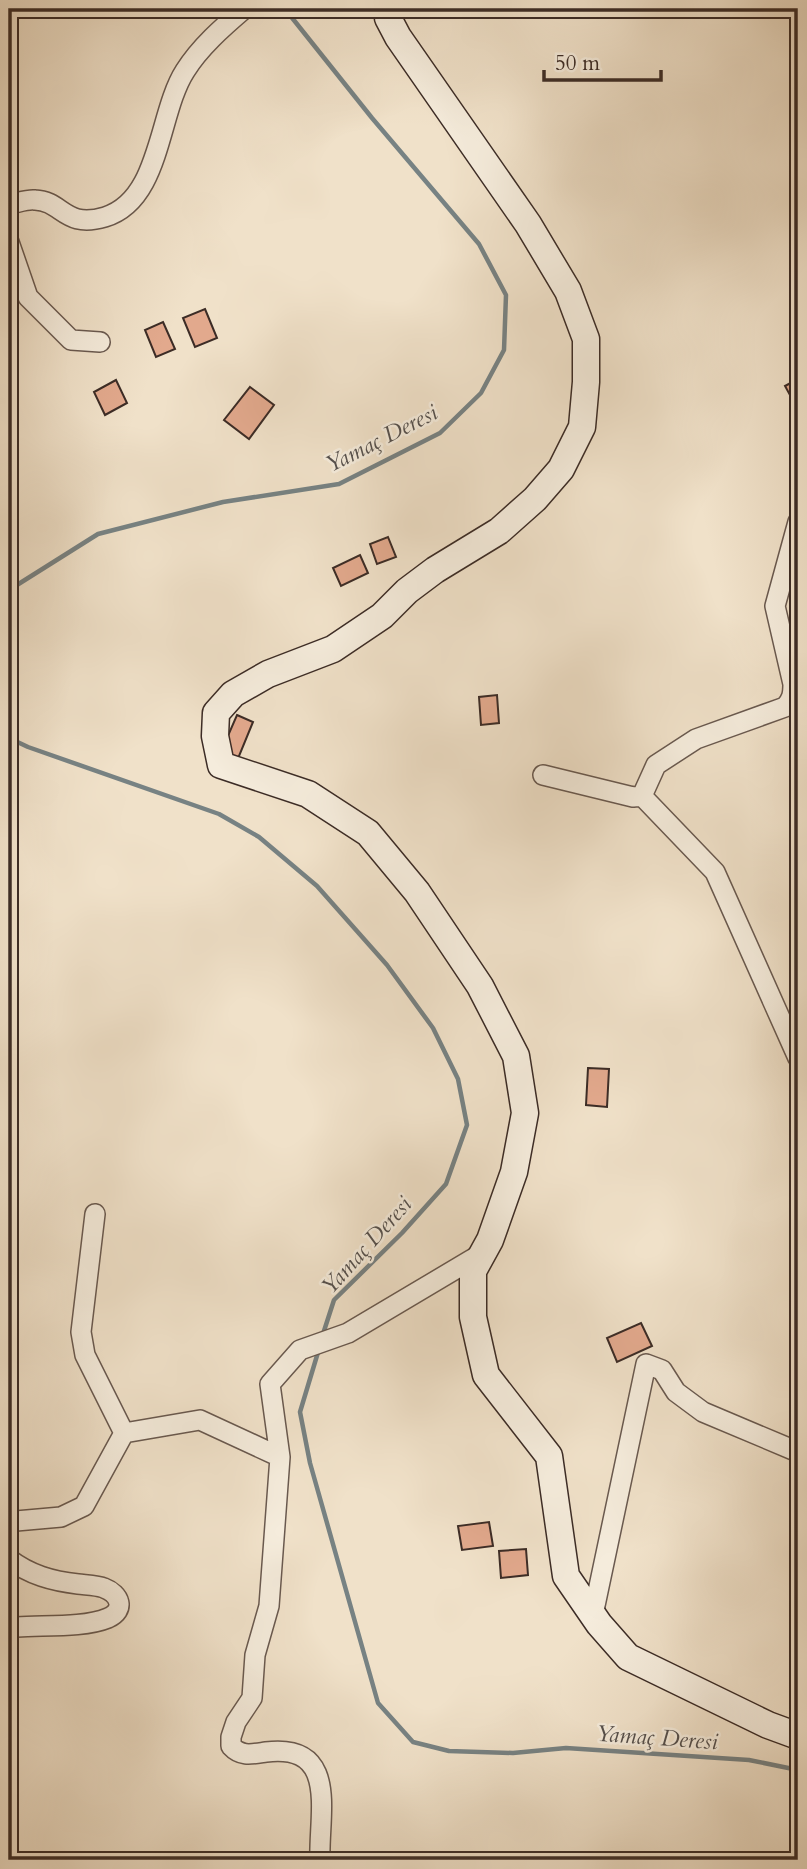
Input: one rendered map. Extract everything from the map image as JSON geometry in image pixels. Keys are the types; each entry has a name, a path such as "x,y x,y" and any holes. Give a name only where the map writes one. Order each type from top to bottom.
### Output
{"street":[{"path":"9,204 36,200 51,205 67,217 81,220 106,217 124,208 138,194 147,177 174,93 185,71 221,29 244,9"},
{"path":"389,9 388,18 398,37 528,224 568,291 586,339 582,427 561,469 535,499 499,531 435,570 407,591 382,616 333,649 268,674 233,694 216,713 215,736 221,765 308,794 368,832 417,892 486,997 516,1056 524,1113 514,1171 490,1240 473,1271 473,1317 486,1375 549,1456 566,1576 593,1615 628,1657 768,1726 798,1736"},
{"path":"9,242 27,297 71,341 100,342"},
{"path":"642,796 656,765 696,739 726,729 734,723 785,707 790,702 793,684 775,606 798,522"},
{"path":"543,775 632,797 642,796"},
{"path":"642,796 715,872 798,1058"},
{"path":"95,1214 81,1332 85,1355 124,1433"},
{"path":"320,1860 323,1801 321,1782 312,1764 292,1753 248,1755 238,1753 231,1746 236,1722 252,1698 255,1655 270,1606 280,1457 270,1384 300,1350 348,1333 483,1253"},
{"path":"593,1615 646,1364 662,1370 676,1392 703,1412 798,1452"},
{"path":"124,1433 200,1420 280,1457"},
{"path":"9,1525 16,1521 61,1517 84,1506 124,1433"},
{"path":"9,1559 24,1571 55,1581 103,1587 118,1595 120,1601 111,1617 92,1622 17,1627 9,1625"}],"building":[{"path":"205,309 217,338 195,347 183,318"},
{"path":"163,322 175,349 156,357 145,330"},
{"path":"798,379 798,405 796,406 785,386"},
{"path":"116,380 127,403 105,415 94,392"},
{"path":"250,387 274,405 249,439 224,420"},
{"path":"388,537 396,557 377,564 370,544"},
{"path":"360,555 368,573 341,586 333,568"},
{"path":"497,695 499,723 481,725 479,697"},
{"path":"237,715 253,722 237,761 220,754"},
{"path":"588,1068 609,1069 607,1107 586,1105"},
{"path":"641,1323 652,1346 617,1362 607,1338"},
{"path":"489,1522 493,1546 462,1550 458,1526"},
{"path":"526,1549 528,1575 501,1578 499,1551"}],"waterway":[{"name":"Yamaç Deresi","path":"9,590 98,534 223,502 339,484 440,433 481,393 504,350 506,295 479,244 372,118 285,9"},
{"name":"Yamaç Deresi","path":"9,738 219,814 259,837 317,886 387,965 433,1028 458,1079 467,1125 446,1184 402,1233 334,1300 323,1334"},
{"name":"Yamaç Deresi","path":"319,1349 300,1412 310,1463 378,1703 413,1742 449,1751 513,1753 566,1748 749,1760 798,1770"}]}
